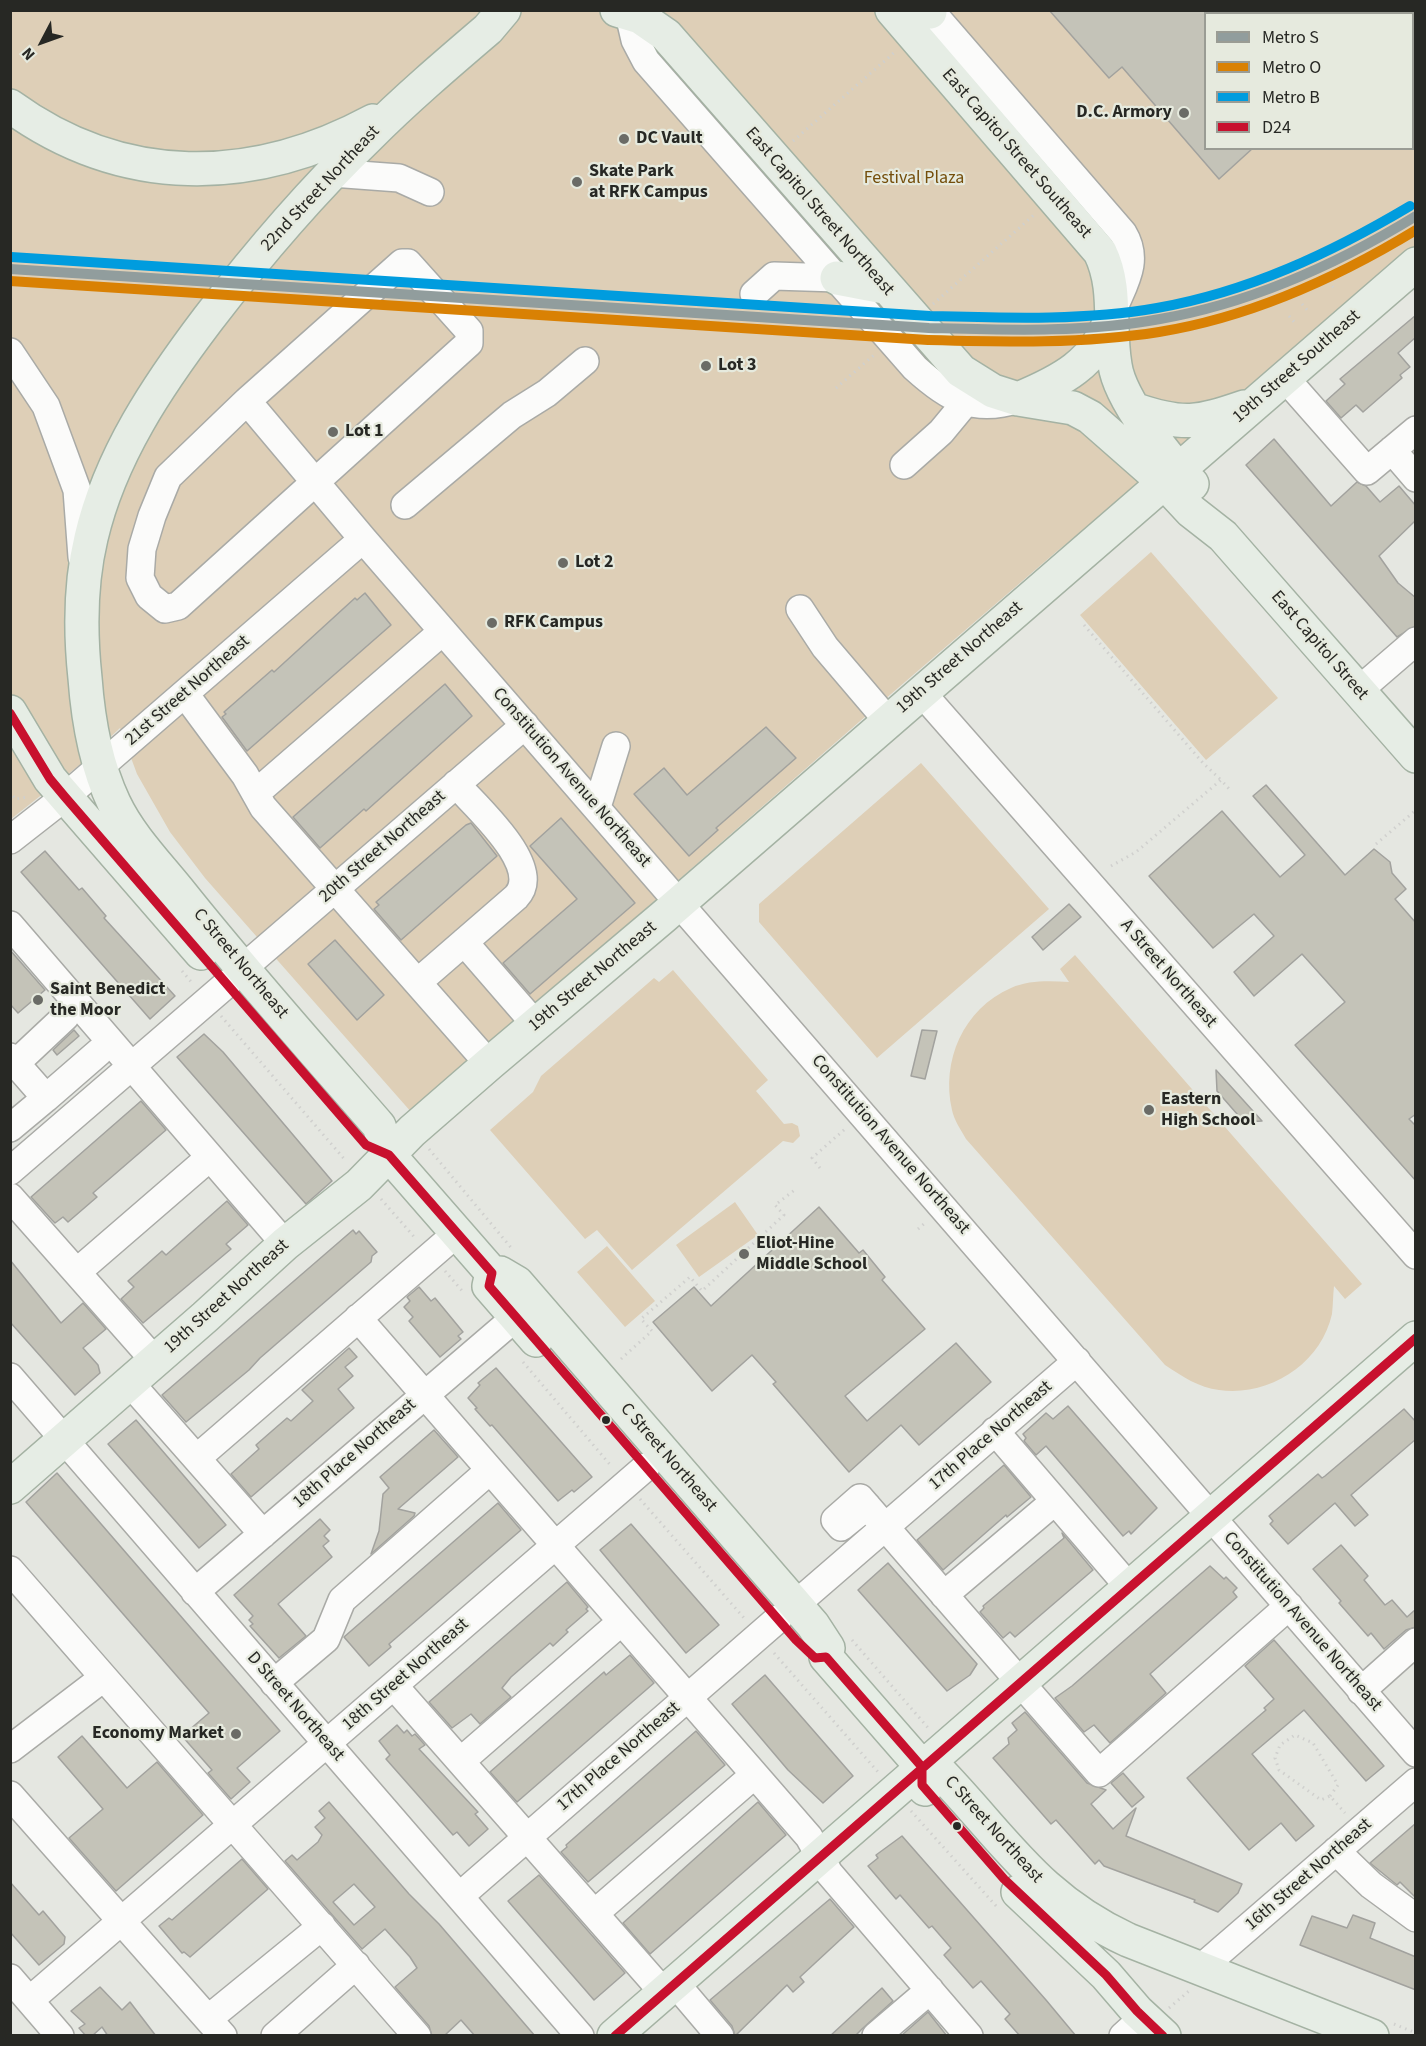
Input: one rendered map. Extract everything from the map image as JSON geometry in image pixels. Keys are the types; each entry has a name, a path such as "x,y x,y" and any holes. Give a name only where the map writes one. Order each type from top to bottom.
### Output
{"main road":[{"path":"496,20 531,10"},
{"name":"East Capitol Street Southeast","path":"892,10 1100,252 1110,277 1116,372 1122,389 1136,410 1171,476"},
{"name":"East Capitol Street Northeast","path":"625,11 651,23 666,35 961,372 982,387 1018,399 1081,412 1171,476 1191,512 1223,536"},
{"name":"22nd Street Northeast","path":"101,765 87,701 82,647 84,579 91,539 103,498 143,415 171,370 222,301 332,173 401,105 496,20"},
{"path":"262,164 338,137 401,105"},
{"path":"10,106 70,142 130,162 196,169 262,164 332,173"},
{"name":"19th Street Southeast","path":"1171,476 1416,264"},
{"path":"837,278 884,286"},
{"path":"1018,399 1048,387 1077,369 1102,339 1113,310"},
{"path":"1136,410 1165,420 1192,422 1255,404"},
{"name":"19th Street Northeast","path":"10,1487 155,1362 285,1244 359,1185 489,1064 680,903 1171,476"},
{"name":"East Capitol Street","path":"1223,536 1416,756"},
{"name":"C Street Northeast","path":"10,712 50,779 366,1145 389,1155 492,1273 500,1273 517,1283 774,1616"},
{"name":"C Street Northeast","path":"101,765 114,802 229,988"},
{"name":"C Street Northeast","path":"492,1273 489,1286 516,1317 632,1476 815,1658 838,1648 922,1767 937,1768 1029,1873 1144,2030"},
{"path":"614,2036 1416,1338"},
{"path":"1052,1906 1372,2036"},
{"path":"1052,1906 1077,1936 1115,1956 1320,2036"}],"street":[{"name":"East Capitol Street Northeast","path":"625,11 635,40 646,61 915,368 937,386 965,403 984,407 1018,399"},
{"name":"East Capitol Street Southeast","path":"928,11 1123,233 1131,249 1132,260 1113,310"},
{"path":"332,173 399,178 430,192"},
{"path":"402,263 408,263 469,331 469,343 463,350 173,609 165,609 149,596 140,578 142,549 168,477 247,401 402,263"},
{"path":"754,294 774,276 837,278"},
{"path":"10,352 46,406 76,490 84,579"},
{"path":"405,505 512,415 547,393 585,361"},
{"path":"1285,378 1367,471 1416,430"},
{"name":"Constitution Avenue Northeast","path":"247,401 363,539 1416,1753"},
{"path":"904,465 941,432 965,403"},
{"path":"1392,450 1416,478"},
{"name":"21st Street Northeast","path":"10,840 65,797 363,539"},
{"path":"800,609 825,647 888,721"},
{"path":"256,793 443,631"},
{"path":"1358,691 1416,641"},
{"name":"A Street Northeast","path":"921,692 1416,1255"},
{"path":"185,694 256,793 263,807 489,1064"},
{"name":"20th Street Northeast","path":"10,1171 132,1066 229,988 336,889 525,725"},
{"path":"597,807 616,746"},
{"path":"417,982 519,893 525,877 514,852 456,784"},
{"path":"10,925 285,1244"},
{"path":"464,942 536,1025"},
{"path":"48,1139 21,1119 13,1060 65,1017"},
{"path":"21,1119 99,1052"},
{"path":"77,1272 209,1158"},
{"path":"10,1197 155,1362"},
{"path":"197,1458 457,1233"},
{"name":"18th Place Northeast","path":"195,1592 516,1317"},
{"path":"358,1318 688,1698 691,1705 809,1837 831,1874 969,2036"},
{"name":"17th Place Northeast","path":"460,1895 688,1698 774,1616 885,1527 1077,1361"},
{"name":"D Street Northeast","path":"10,1377 580,2036"},
{"path":"130,1383 263,1534"},
{"path":"995,1431 1129,1587"},
{"path":"274,1683 326,1638 342,1600 489,1471"},
{"name":"18th Street Northeast","path":"30,2000 394,1686 632,1476"},
{"path":"944,1595 1055,1501"},
{"path":"867,1506 1099,1773 1289,1606"},
{"path":"10,1570 103,1678 234,1823 414,2035"},
{"path":"461,1761 621,1622"},
{"path":"1361,1690 1416,1642"},
{"path":"10,1749 103,1678"},
{"path":"394,1686 595,1913 720,2036"},
{"path":"595,1913 753,1776"},
{"name":"16th Street Northeast","path":"1202,1968 1416,1782"},
{"path":"10,1795 216,2027 322,1926"},
{"path":"1336,1851 1371,1885 1416,1918"},
{"path":"275,2036 356,1965"},
{"path":"10,1978 60,2036"},
{"path":"876,2036 930,1990"}],"path":[{"path":"791,143 896,51"},
{"path":"932,305 1036,213"},
{"path":"1408,214 1416,220"},
{"path":"1382,235 1389,243"},
{"path":"1368,246 1376,255"},
{"path":"1344,268 1351,277"},
{"path":"1328,282 1336,290"},
{"path":"1302,304 1309,312"},
{"path":"1289,316 1296,324"},
{"path":"836,388 880,350"},
{"path":"1084,625 1230,791"},
{"path":"1111,866 1136,852 1221,780"},
{"path":"10,791 15,799"},
{"path":"10,801 27,797"},
{"path":"1376,844 1416,810"},
{"path":"229,988 348,1164"},
{"path":"820,1168 812,1158 848,1126"},
{"path":"621,1359 652,1331 642,1319 690,1277 702,1291 784,1215 775,1205 796,1189"},
{"path":"918,1229 929,1220"},
{"path":"516,1354 632,1476 774,1616"},
{"path":"838,1648 931,1731"},
{"path":"772,1651 881,1776"},
{"path":"1291,1736 1301,1736 1313,1743 1338,1785 1330,1796 1321,1800 1279,1770 1275,1758 1283,1741 1291,1736"},
{"path":"1330,1796 1348,1817"}],"green space":[{"name":"RFK Campus","path":"10,11 1415,11 1415,246 1163,466 1056,552 891,694 412,1113 205,878 170,832 137,774 120,728 86,760 11,819"},
{"path":"1151,552 1278,698 1206,760 1080,615"},
{"path":"921,763 1049,909 877,1058 759,922 759,904"},
{"path":"1075,955 1362,1284 1345,1299 1334,1286 1332,1314 1317,1348 1305,1362 1274,1382 1238,1391 1212,1389 1184,1377 1165,1365 966,1139 956,1121 949,1092 950,1073 959,1038 968,1023 994,997 1018,985 1047,981 1069,982 1060,969"},
{"path":"673,970 768,1080 756,1091 784,1124 792,1123 798,1126 800,1136 793,1143 783,1141 632,1270 597,1230 585,1239 490,1130 533,1092 541,1076 654,978 659,982"},
{"path":"735,1202 758,1235 699,1277 676,1245"},
{"path":"607,1246 655,1301 625,1327 577,1272"}],"building":[{"name":"D.C. Armory","path":"1049,10 1206,10 1204,12 1204,150 1251,150 1219,179 1122,67 1109,78"},
{"path":"1416,315 1416,337 1398,353 1410,367 1400,375 1402,378 1363,412 1356,405 1341,418 1326,401 1345,384 1340,379"},
{"path":"1274,439 1331,506 1357,482 1366,486 1380,502 1399,486 1416,506 1416,520 1379,556 1398,583 1416,598 1416,626 1397,637 1246,465"},
{"path":"365,593 391,625 247,751 222,717 226,714 224,712 272,670 274,672 355,598 357,600"},
{"path":"445,684 472,716 366,811 364,809 320,848 293,817"},
{"path":"766,727 796,758 716,828 718,830 689,856 634,794 664,768 687,795"},
{"path":"1266,785 1345,875 1374,849 1390,862 1392,873 1406,889 1395,899 1416,923 1416,1114 1409,1119 1416,1126 1416,1181 1295,1045 1345,1002 1302,954 1254,996 1234,972 1274,936 1254,914 1213,948 1149,876 1222,811 1280,877 1305,855 1253,796"},
{"path":"561,818 635,903 530,994 503,963 577,899 530,846"},
{"path":"471,823 497,856 401,940 374,909 379,905 376,902"},
{"path":"45,851 79,890 82,888 106,916 104,918 175,996 150,1019 21,872"},
{"path":"1069,904 1081,917 1043,950 1032,937"},
{"path":"335,940 384,995 357,1020 308,964"},
{"path":"10,950 45,990 18,1013 10,1004"},
{"path":"74,1030 79,1036 57,1055 53,1050"},
{"path":"922,1030 937,1031 925,1079 911,1076"},
{"path":"204,1034 223,1052 332,1181 306,1204 177,1057"},
{"path":"1216,1070 1262,1121 1244,1122 1217,1091"},
{"path":"141,1101 166,1130 93,1193 97,1197 68,1222 63,1217 55,1223 31,1197"},
{"path":"227,1201 248,1225 226,1244 231,1249 143,1323 121,1299 134,1287 128,1281 162,1251 166,1255"},
{"path":"819,1207 859,1253 863,1250 885,1277 882,1280 925,1329 845,1396 867,1421 956,1343 991,1382 919,1445 901,1425 849,1472 773,1384 776,1382 752,1355 712,1391 653,1322 694,1287 711,1306"},
{"path":"353,1230 356,1234 359,1231 377,1252 372,1256 371,1262 249,1370 186,1422 162,1395"},
{"path":"10,1260 61,1323 83,1303 106,1329 83,1348 98,1365 100,1373 75,1395 10,1322"},
{"path":"419,1287 431,1301 435,1298 463,1332 458,1336 461,1339 440,1357 409,1321 413,1317 404,1307 410,1301 407,1297"},
{"path":"349,1348 357,1357 345,1367 353,1376 338,1389 354,1408 251,1497 231,1474 259,1449 256,1445 287,1418 291,1421 313,1401 302,1390"},
{"path":"496,1368 592,1477 574,1492 572,1490 558,1501 492,1425 490,1426 475,1409 477,1408 468,1398 480,1385 478,1383"},
{"path":"1068,1406 1157,1508 1131,1534 1129,1531 1123,1536 1046,1446 1036,1455 1024,1441 1026,1438 1023,1434 1046,1413 1053,1419"},
{"path":"1404,1409 1416,1422 1416,1439 1351,1495 1368,1515 1355,1526 1335,1503 1288,1544 1270,1524 1273,1521 1269,1516 1318,1474 1322,1478 1325,1476"},
{"path":"136,1420 226,1525 199,1548 108,1444"},
{"path":"434,1430 458,1457 398,1509 415,1513 414,1516 371,1554 379,1531 383,1494 389,1488 380,1477"},
{"path":"1004,1465 1031,1497 1007,1517 1006,1515 943,1570 917,1540"},
{"path":"57,1473 280,1731 237,1768 250,1782 231,1799 208,1773 212,1770 182,1736 209,1713 26,1502"},
{"path":"498,1503 521,1530 389,1644 391,1647 369,1666 344,1637"},
{"path":"320,1519 330,1530 324,1536 329,1541 323,1546 332,1557 278,1604 306,1636 279,1658 250,1626 253,1624 249,1620 253,1616 234,1595"},
{"path":"631,1524 719,1625 686,1653 600,1550"},
{"path":"1062,1533 1093,1570 1015,1637 1010,1632 1003,1638 980,1612 983,1606 1064,1538"},
{"path":"1341,1545 1368,1576 1364,1580 1385,1605 1392,1600 1407,1617 1416,1609 1416,1627 1406,1630 1384,1649 1371,1633 1368,1636 1313,1569"},
{"path":"888,1563 977,1664 970,1675 947,1691 858,1590"},
{"path":"1210,1566 1237,1588 1233,1592 1237,1597 1150,1674 1166,1693 1110,1743 1094,1725 1084,1732 1055,1698 1072,1686"},
{"path":"567,1582 588,1607 586,1609 588,1611 566,1630 568,1632 553,1646 550,1643 511,1677 502,1688 511,1697 480,1724 471,1714 452,1728 429,1702"},
{"path":"1274,1640 1384,1766 1366,1781 1304,1710 1252,1754 1314,1826 1296,1841 1281,1823 1249,1850 1187,1778 1266,1710 1264,1708 1274,1699 1245,1666"},
{"path":"630,1655 654,1683 517,1802 490,1772 604,1672 606,1675"},
{"path":"765,1675 853,1776 823,1803 788,1770 732,1704"},
{"path":"1025,1712 1087,1783 1106,1790 1091,1804 1113,1829 1136,1808 1126,1836 1242,1884 1238,1893 1218,1912 1194,1902 1195,1900 1104,1866 1099,1860 1095,1864 1056,1820 1051,1824 993,1758 1009,1744 1008,1738 1017,1730 1012,1723"},
{"path":"397,1725 404,1733 407,1730 412,1736 415,1734 425,1745 419,1749 478,1812 475,1814 488,1829 469,1846 457,1832 453,1835 386,1759 390,1755 379,1741"},
{"path":"696,1731 725,1765 588,1882 561,1852 567,1847 566,1845"},
{"path":"82,1736 127,1788 157,1762 203,1815 116,1891 69,1838 103,1809 58,1757"},
{"path":"1123,1773 1144,1797 1132,1807 1111,1783"},
{"path":"329,1802 409,1894 439,1924 535,2036 475,2036 461,2020 444,2036 432,2036 429,2026 395,1987 417,1968 410,1957 385,1929 362,1949 285,1861 292,1855 297,1860 318,1842 322,1835 315,1827 325,1818 319,1811","holes":["354,1884 375,1907 354,1925 333,1902"]},
{"path":"758,1802 786,1835 650,1954 623,1923"},
{"path":"1416,1823 1416,1898 1400,1882 1397,1885 1370,1863"},
{"path":"902,1836 1076,2036 1020,2036 1005,2019 1010,2014 981,1981 973,1988 944,1955 951,1948 932,1926 929,1928 900,1895 896,1899 868,1866 878,1858 876,1855"},
{"path":"242,1859 268,1889 190,1957 182,1953 159,1926 169,1918 172,1920"},
{"path":"539,1875 625,1973 594,2000 508,1901"},
{"path":"10,1882 39,1915 43,1911 65,1937 64,1944 39,1965 10,1932"},
{"path":"830,1899 854,1927 800,1977 804,1982 793,1992 787,1985 735,2036 732,2026 710,2000"},
{"path":"1353,1915 1375,1923 1370,1938 1416,1957 1416,1990 1300,1945 1312,1916 1347,1928"},
{"path":"100,1987 122,2010 130,2002 156,2036 108,2036 102,2027 92,2036 86,2036 79,2028 85,2024 71,2011"},
{"path":"882,1988 893,2001 855,2036 830,2036"},
{"path":"928,2012 947,2036 901,2036"}],"metro line":[{"name":"B","path":"11,257 930,316 1072,317 1157,308 1224,292 1319,255 1410,206"},
{"name":"S","path":"10,269 929,328 1074,329 1160,319 1228,303 1324,266 1416,216"},
{"name":"O","path":"10,281 928,340 1015,342 1102,339 1193,325 1260,306 1355,264 1416,230"}],"transit line":[{"name":"D24","path":"10,713 50,779 65,797 366,1145 389,1155 492,1273 489,1286 796,1640 815,1658 826,1657 922,1767 922,1785 1004,1879 1106,1975 1137,2011 1163,2036"},
{"name":"D24","path":"615,2036 1416,1338"}],"place":[{"name":"D.C. Armory","path":"1184,113"},
{"name":"DC Vault","path":"624,139"},
{"name":"Skate Park at RFK Campus","path":"577,182"},
{"name":"Lot 3","path":"706,366"},
{"name":"Lot 1","path":"333,432"},
{"name":"Lot 2","path":"563,563"},
{"name":"RFK Campus","path":"492,623"},
{"name":"Saint Benedict the Moor","path":"38,1000"},
{"name":"Eastern High School","path":"1149,1110"},
{"name":"Eliot-Hine Middle School","path":"744,1254"},
{"name":"Economy Market","path":"236,1734"}],"park label":[{"name":"Festival Plaza","path":"914,179"}]}
